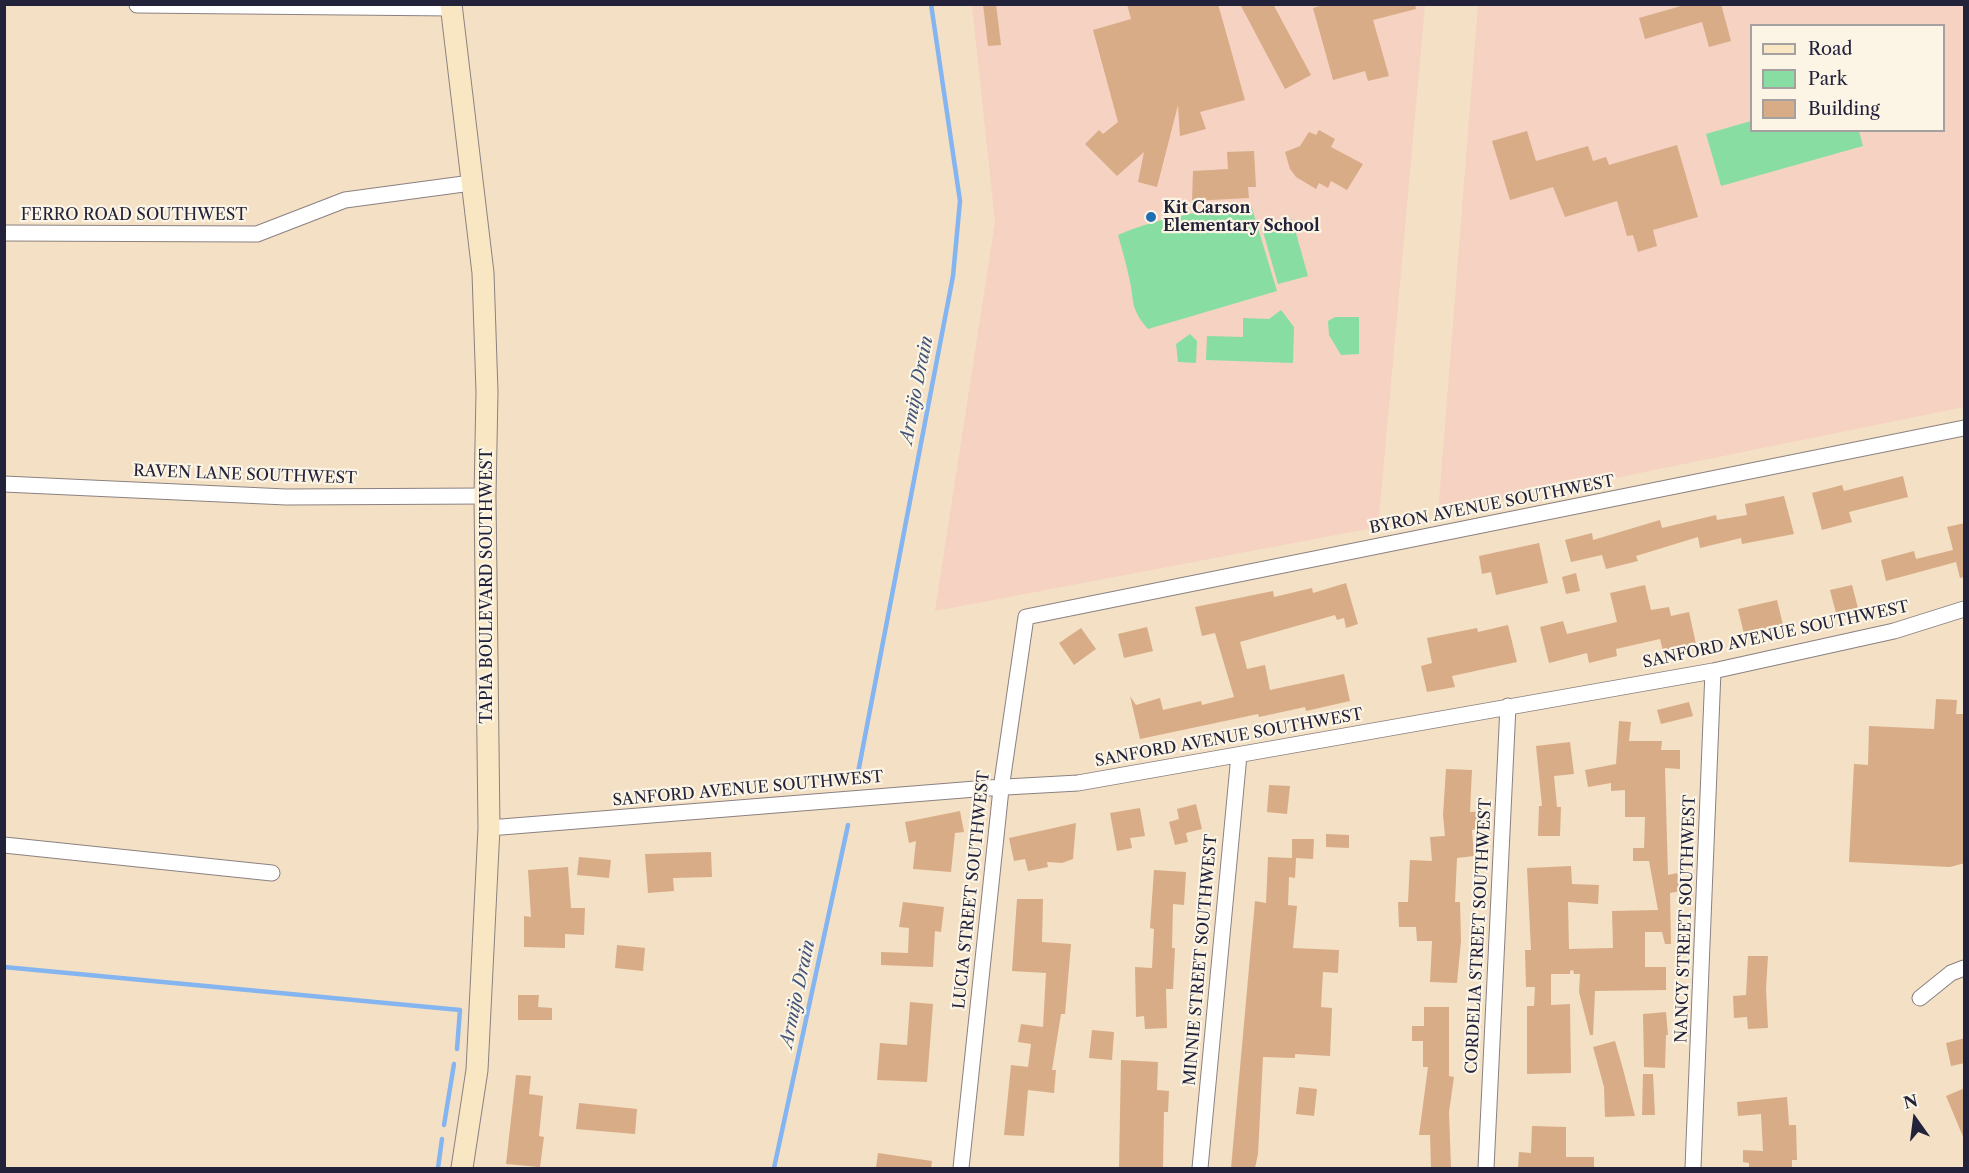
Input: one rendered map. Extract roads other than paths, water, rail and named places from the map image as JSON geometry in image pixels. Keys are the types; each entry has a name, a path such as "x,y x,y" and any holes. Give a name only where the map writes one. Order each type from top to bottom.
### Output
{"street":[{"path":"137,5 451,6"},
{"name":"TAPIA BOULEVARD SOUTHWEST","path":"451,6 483,273 486,338 485,496 489,828 477,1070 462,1168"},
{"name":"FERRO ROAD SOUTHWEST","path":"4,233 257,234 345,200 471,183"},
{"name":"BYRON AVENUE SOUTHWEST","path":"1026,616 1965,428"},
{"name":"RAVEN LANE SOUTHWEST","path":"4,484 286,497 485,496"},
{"name":"SANFORD AVENUE SOUTHWEST","path":"489,828 1078,783 1713,671 1894,631 1965,609"},
{"name":"LUCIA STREET SOUTHWEST","path":"961,1168 1001,789 1026,616"},
{"name":"NANCY STREET SOUTHWEST","path":"1693,1168 1713,671"},
{"name":"CORDELIA STREET SOUTHWEST","path":"1486,1168 1508,706"},
{"name":"MINNIE STREET SOUTHWEST","path":"1200,1168 1239,755"},
{"path":"4,845 272,873"},
{"path":"1920,998 1951,973 1965,968"}],"waterway":[{"name":"Armijo Drain","path":"857,778 953,276 960,201 931,4"},
{"name":"Armijo Drain","path":"774,1168 848,825"},
{"path":"4,967 460,1010 457,1049"},
{"path":"444,1125 454,1064"},
{"path":"438,1168 442,1139"}],"place":[{"name":"Kit Carson Elementary School","path":"1151,217"}]}
